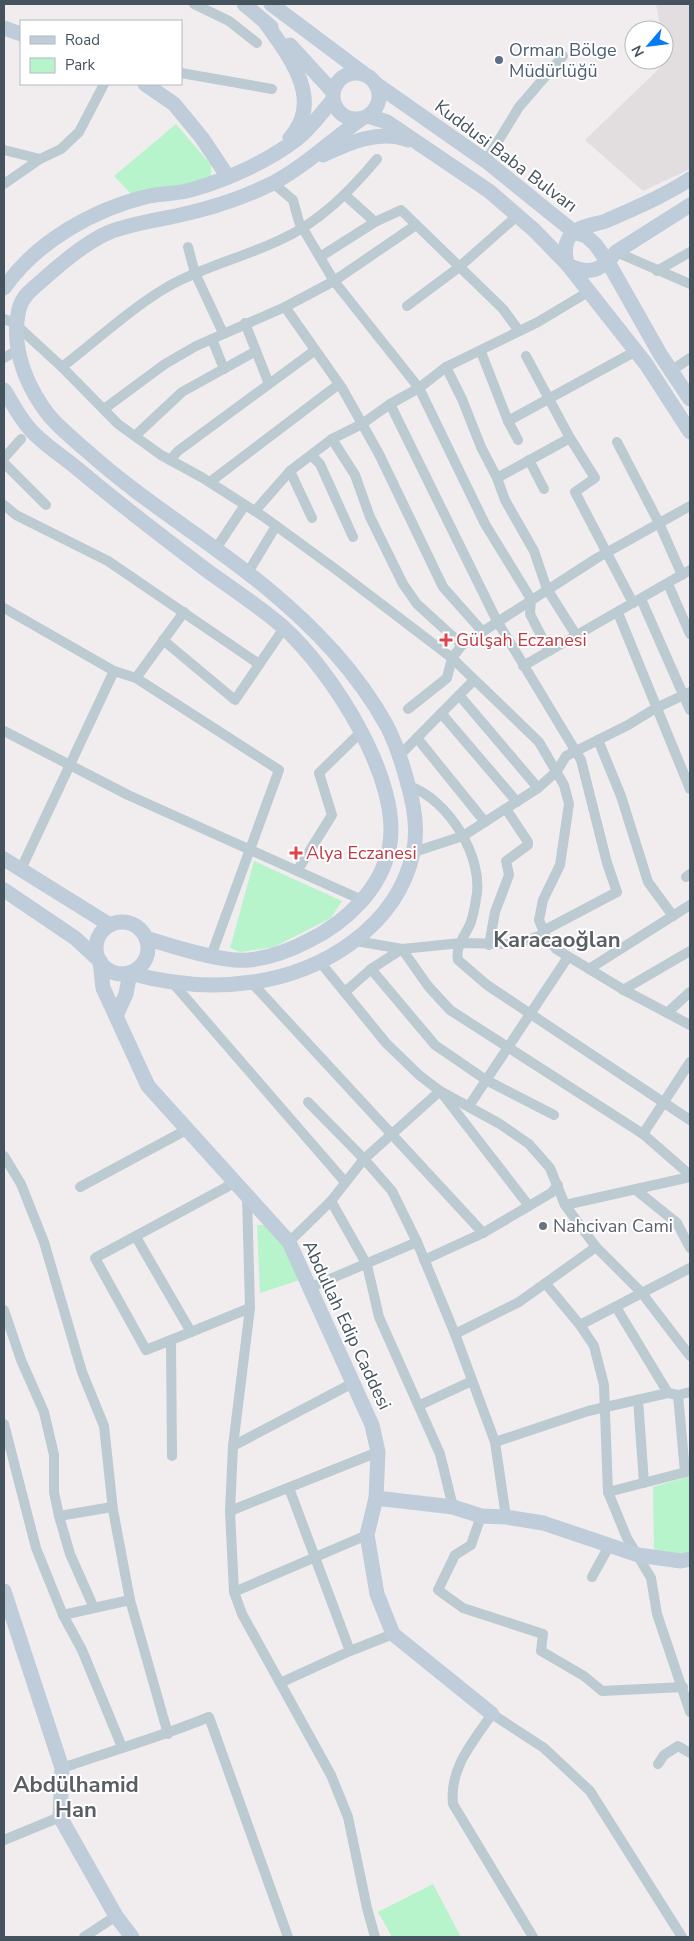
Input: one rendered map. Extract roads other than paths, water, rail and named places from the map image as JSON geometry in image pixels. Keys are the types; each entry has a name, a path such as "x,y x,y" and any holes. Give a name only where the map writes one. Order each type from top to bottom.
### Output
{"main road":[{"path":"244,4 288,43 333,96 341,113 354,119 364,117 387,122 489,191 517,216 568,265 636,351 690,432"},
{"path":"4,890 75,938 113,972 130,972 172,982 208,984 252,983 283,976 320,962 356,941 384,912 404,882 414,852 414,804 400,755 387,727 353,673 316,632 266,588 129,487 78,443 42,407 10,354 17,328 18,312 24,297 62,264 108,233 140,222 215,206 273,183 364,117 377,105 379,98 376,84 271,4"},
{"path":"265,22 294,64 304,88 304,111 297,130 280,149"},
{"path":"4,28 20,34"},
{"path":"4,288 32,258 61,234 113,206 151,196 193,190 228,177 280,149 310,126 333,96 336,84 348,74 363,74"},
{"name":"Kuddusi Baba Bulvarı","path":"376,84 486,161 574,232 586,236 612,257 671,371 690,399"},
{"path":"146,85 174,104 202,138 228,177"},
{"path":"296,168 363,139 384,135 404,139 423,146"},
{"path":"690,179 672,191 604,222 574,232 566,244 565,256 568,265 582,272 596,269 690,205"},
{"path":"4,390 29,429 116,502 284,628 323,672 361,732 373,755 386,793 390,823 389,849 377,880 362,900 328,931 290,951 248,961 211,956 146,938"},
{"path":"4,859 110,925"},
{"path":"100,961 97,945 99,937 110,925 127,922 142,931 148,946 144,963 130,972 126,994 116,1016"},
{"name":"Abdullah Edip Caddesi","path":"100,961 103,988 148,1086 247,1194 288,1242 372,1425 378,1452 376,1498 366,1535 377,1594 393,1634 492,1714"},
{"path":"376,1498 453,1507 481,1516 506,1517 543,1523 638,1555 681,1561 690,1558"},
{"path":"4,1591 62,1768 60,1817 116,1916 132,1937"}],"street":[{"path":"194,4 229,21 258,43"},
{"path":"486,161 519,107 563,56"},
{"path":"182,73 272,89"},
{"path":"4,184 40,159 61,149 78,132 103,85"},
{"path":"4,150 40,159"},
{"path":"62,367 161,292 195,273 281,240 303,228 345,195 377,159"},
{"path":"273,183 293,200 303,228 334,281 419,388 486,524 531,599 530,614 549,651"},
{"path":"345,195 376,222"},
{"path":"320,257 376,222 401,210 458,268 470,276 503,309 519,331"},
{"path":"407,306 458,268 517,216"},
{"path":"104,409 165,364 212,338 286,307 334,281 416,225"},
{"path":"188,247 195,273 223,334"},
{"path":"657,271 690,252"},
{"path":"612,257 689,282"},
{"path":"255,511 290,471 332,439 362,424 390,404 419,388 446,367 481,352 588,292"},
{"path":"286,307 314,351 339,384 362,424 391,478 443,587 482,631"},
{"path":"4,319 14,323 17,328 62,367 118,424 170,460 210,482 255,511 452,658 540,742 568,794 569,804 560,865 543,900 539,920 544,932 556,949 568,957 623,990 690,1025"},
{"path":"244,324 269,384"},
{"path":"212,338 224,369"},
{"path":"134,436 182,392 256,351"},
{"path":"170,460 178,451 314,351"},
{"path":"508,421 636,351"},
{"path":"481,352 508,421 518,440"},
{"path":"526,356 570,438 595,478 575,492 687,694 690,710"},
{"path":"671,371 690,358"},
{"path":"446,367 462,400 481,448 497,478 505,500 534,551 547,589 576,635"},
{"path":"210,482 339,384"},
{"path":"356,941 402,949 461,943 515,944 544,932 617,892 607,863 581,760 497,621 390,404"},
{"path":"497,478 570,438"},
{"path":"4,458 21,439"},
{"path":"332,439 354,475 402,584 417,604 462,645"},
{"path":"523,666 686,573 617,442"},
{"path":"312,456 320,464 353,537"},
{"path":"529,460 544,489"},
{"path":"4,463 46,504"},
{"path":"290,471 312,518"},
{"path":"4,505 16,515 108,561 259,664"},
{"path":"215,550 245,505"},
{"path":"408,709 447,678 452,658 462,645 607,552 690,506"},
{"path":"247,574 276,526"},
{"path":"668,584 690,634"},
{"path":"4,608 114,671 136,678 279,770 211,956"},
{"path":"136,678 184,612"},
{"path":"618,613 690,788"},
{"path":"163,640 235,700 284,628"},
{"path":"20,870 114,671"},
{"path":"400,755 474,680"},
{"path":"414,852 463,836 538,788 557,771 566,756 656,708 687,694"},
{"path":"459,695 538,788"},
{"path":"442,713 517,802"},
{"path":"4,731 70,766 249,850 362,900"},
{"path":"297,870 332,815 319,773 361,732"},
{"path":"416,738 485,822"},
{"path":"598,740 622,796 648,882 673,916"},
{"path":"408,786 420,790 431,800 463,836 471,852 478,880 471,922 456,951 458,960 487,985 665,1101 690,1120"},
{"path":"490,945 495,912 509,875 506,861 528,845 528,842 506,809"},
{"path":"589,969 690,905"},
{"path":"345,992 371,969 402,949"},
{"path":"402,949 428,986 450,1010 643,1134 690,1176"},
{"path":"623,990 690,951"},
{"path":"469,1106 568,957"},
{"path":"320,962 386,1043 419,1075 440,1091 500,1124 529,1144 550,1168 566,1205 596,1247 641,1292 690,1356"},
{"path":"371,969 434,1045 486,1080 554,1115"},
{"path":"172,982 345,1182"},
{"path":"252,983 483,1233"},
{"path":"667,1013 690,992"},
{"path":"643,1134 690,1062"},
{"path":"288,1242 331,1200 364,1159 440,1091"},
{"path":"440,1091 529,1206"},
{"path":"308,1102 364,1159 392,1191 417,1242 455,1334 495,1442 506,1517"},
{"path":"80,1187 188,1129"},
{"path":"4,1156 22,1184 44,1242 82,1372 104,1426 112,1507 130,1600 168,1734"},
{"path":"566,1205 690,1176"},
{"path":"236,1182 95,1258 146,1350 171,1342 250,1308"},
{"path":"424,1260 483,1233 551,1193 558,1185"},
{"path":"636,1190 676,1223 690,1248"},
{"path":"247,1194 250,1308 233,1446 230,1511 234,1592 242,1614 331,1775 348,1817 366,1908 375,1937"},
{"path":"331,1200 367,1264 379,1318 420,1405 440,1454 453,1507"},
{"path":"136,1237 191,1332"},
{"path":"309,1288 417,1242"},
{"path":"455,1334 519,1302 596,1247"},
{"path":"580,1324 690,1268"},
{"path":"546,1284 580,1324 594,1346 604,1385 608,1492 627,1538 651,1578 658,1614 690,1712"},
{"path":"608,1492 687,1471 673,1394 616,1307"},
{"path":"4,1310 21,1360 44,1412 54,1455 54,1492 59,1516 70,1554 94,1608"},
{"path":"171,1342 172,1456"},
{"path":"420,1405 472,1381"},
{"path":"233,1446 353,1384"},
{"path":"495,1442 588,1411 638,1400 690,1392"},
{"path":"638,1400 644,1483"},
{"path":"4,1424 17,1468 31,1532 63,1615 82,1650 122,1747"},
{"path":"230,1511 378,1452"},
{"path":"289,1488 350,1651"},
{"path":"59,1516 112,1507"},
{"path":"481,1516 471,1545 455,1555 438,1590 463,1608 543,1634 541,1651 584,1676 602,1691 683,1687"},
{"path":"234,1592 366,1535"},
{"path":"592,1577 609,1546"},
{"path":"63,1615 130,1600"},
{"path":"280,1683 350,1651 393,1634"},
{"path":"534,1937 453,1804 451,1786 460,1760 492,1714 544,1748 590,1791 682,1937"},
{"path":"62,1768 122,1747 168,1734 208,1716 288,1937"},
{"path":"658,1764 664,1755 678,1746 690,1753"},
{"path":"4,1840 60,1817"},
{"path":"84,1937 116,1916"}],"place":[{"name":"Orman Bölge Müdürlüğü","path":"499,60"},
{"name":"Gülşah Eczanesi","path":"446,640"},
{"name":"Alya Eczanesi","path":"296,853"},
{"name":"Nahcivan Cami","path":"543,1226"}],"district":[{"name":"Karacaoğlan","path":"557,940"},
{"name":"Abdülhamid Han","path":"76,1798"}]}
